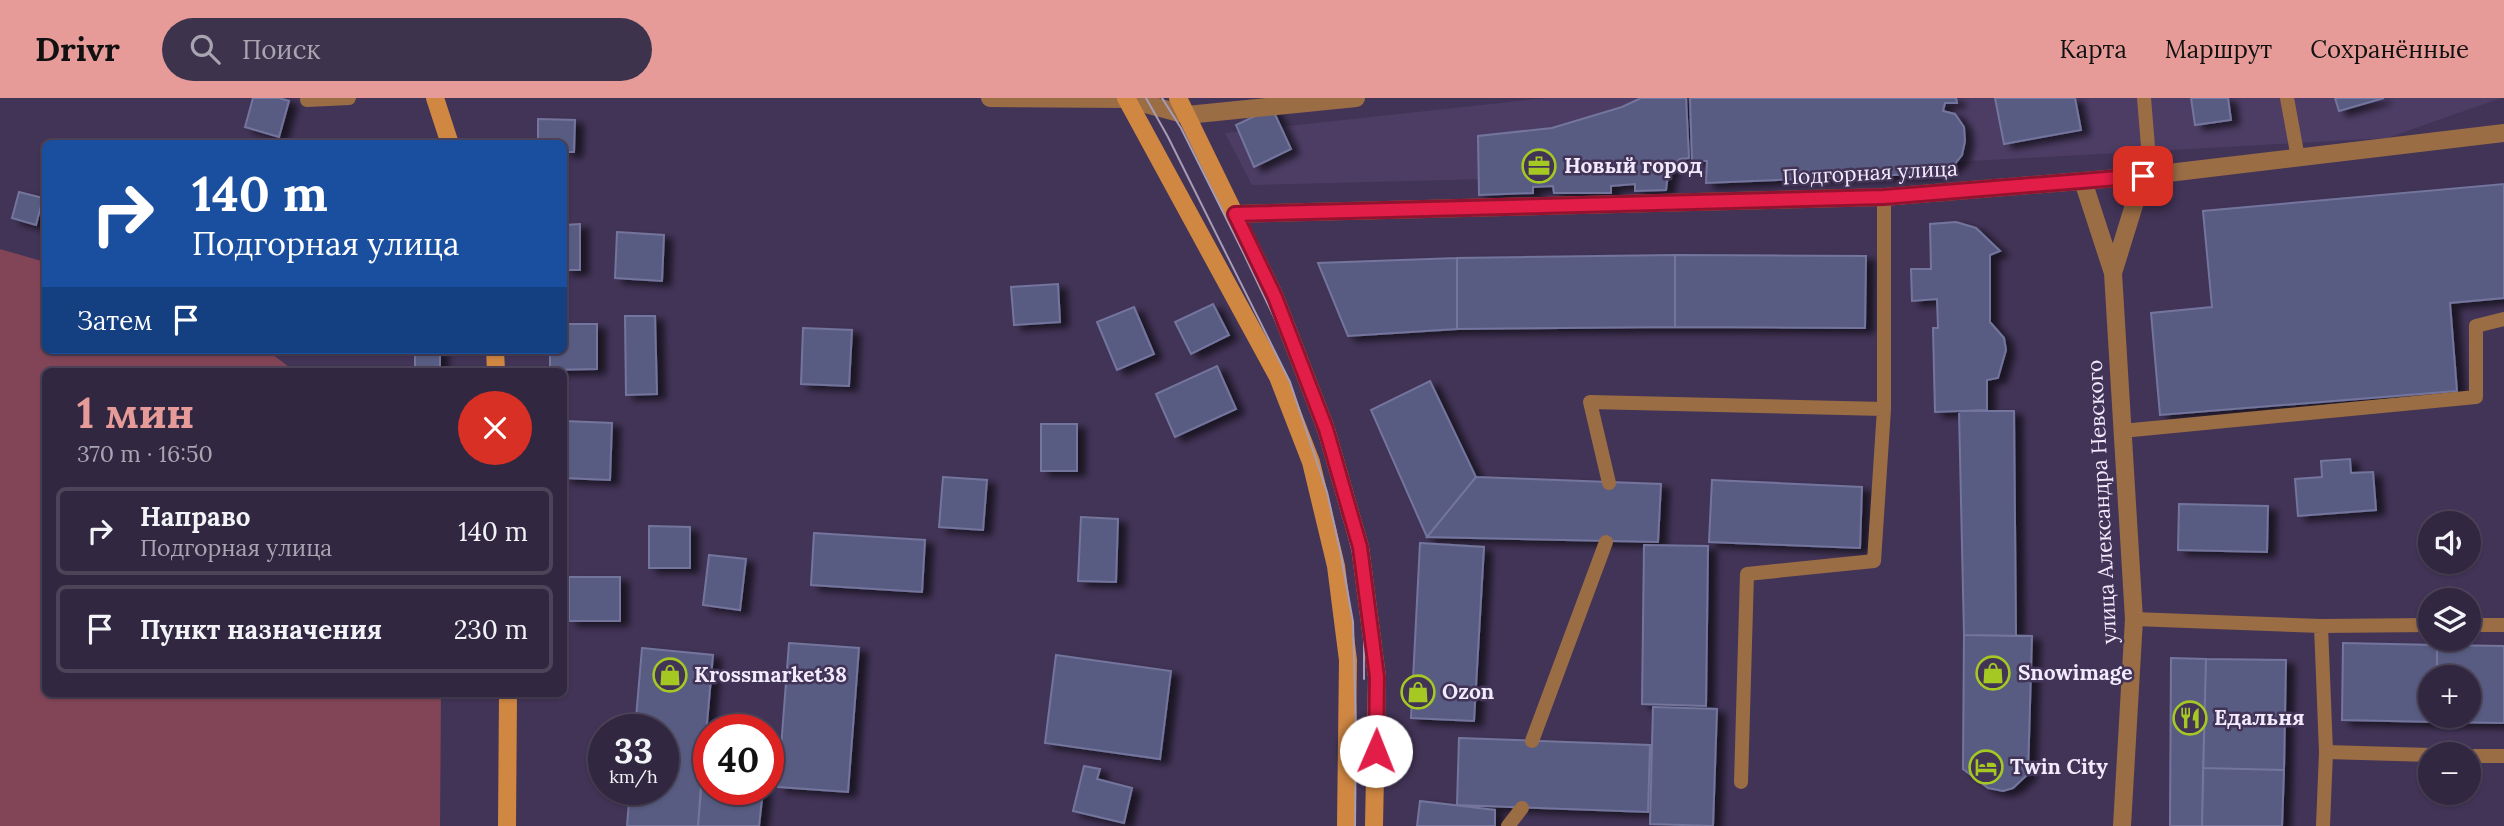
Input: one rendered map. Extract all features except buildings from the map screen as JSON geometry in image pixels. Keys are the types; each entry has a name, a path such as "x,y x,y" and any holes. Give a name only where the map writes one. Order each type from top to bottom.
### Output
{"street":[{"path":"435,98 449,140"},
{"path":"990,98 1127,99 1187,115 1356,98"},
{"path":"1178,98 1275,297 1326,429 1360,547 1377,677 1374,826"},
{"path":"1127,99 1278,377 1311,462 1336,566 1348,660 1346,826"},
{"name":"Подгорная улица","path":"1235,214 1884,197 2143,176 2504,133"},
{"path":"2113,273 2143,176"},
{"name":"улица Александра Невского","path":"2083,181 2113,273 2134,619 2122,826"},
{"path":"507,826 508,697"}],"lane":[{"path":"307,100 349,98"},
{"path":"2143,176 2149,159 2144,98"},
{"path":"2287,98 2298,158"},
{"path":"1741,782 1747,574 1874,561 1884,409 1884,197"},
{"path":"2122,431 2476,397 2476,326 2504,319"},
{"path":"1608,483 1590,402 1884,409"},
{"path":"1532,741 1606,542"},
{"path":"2134,619 2321,626 2418,625"},
{"path":"2481,625 2504,625"},
{"path":"2321,626 2326,752 2323,826"},
{"path":"2326,752 2418,755"},
{"path":"2481,755 2504,756"},
{"path":"1508,826 1522,808"}],"shaded area":[{"path":"1546,98 2501,98 2387,138 1971,161 1883,169 1252,185 1225,133"},
{"path":"0,249 42,261 42,354 272,354 290,368 42,368 42,697 441,697 440,826 0,826"}],"tram line":[{"path":"1146,98 1290,382 1327,492 1353,622 1355,826"},
{"path":"1162,98 1181,128 1303,378 1337,489 1353,553 1364,620 1364,679"}],"place":[{"name":"Новый город","path":"1539,166"},
{"name":"Snowimage","path":"1993,673"},
{"name":"Krossmarket38","path":"670,675"},
{"name":"Ozon","path":"1418,692"},
{"name":"Едальня","path":"2190,718"},
{"name":"Twin Сity","path":"1986,767"}],"route":[{"path":"1376,751 1377,677 1360,547 1326,429 1275,297 1235,214 1884,197 2143,176"}]}
